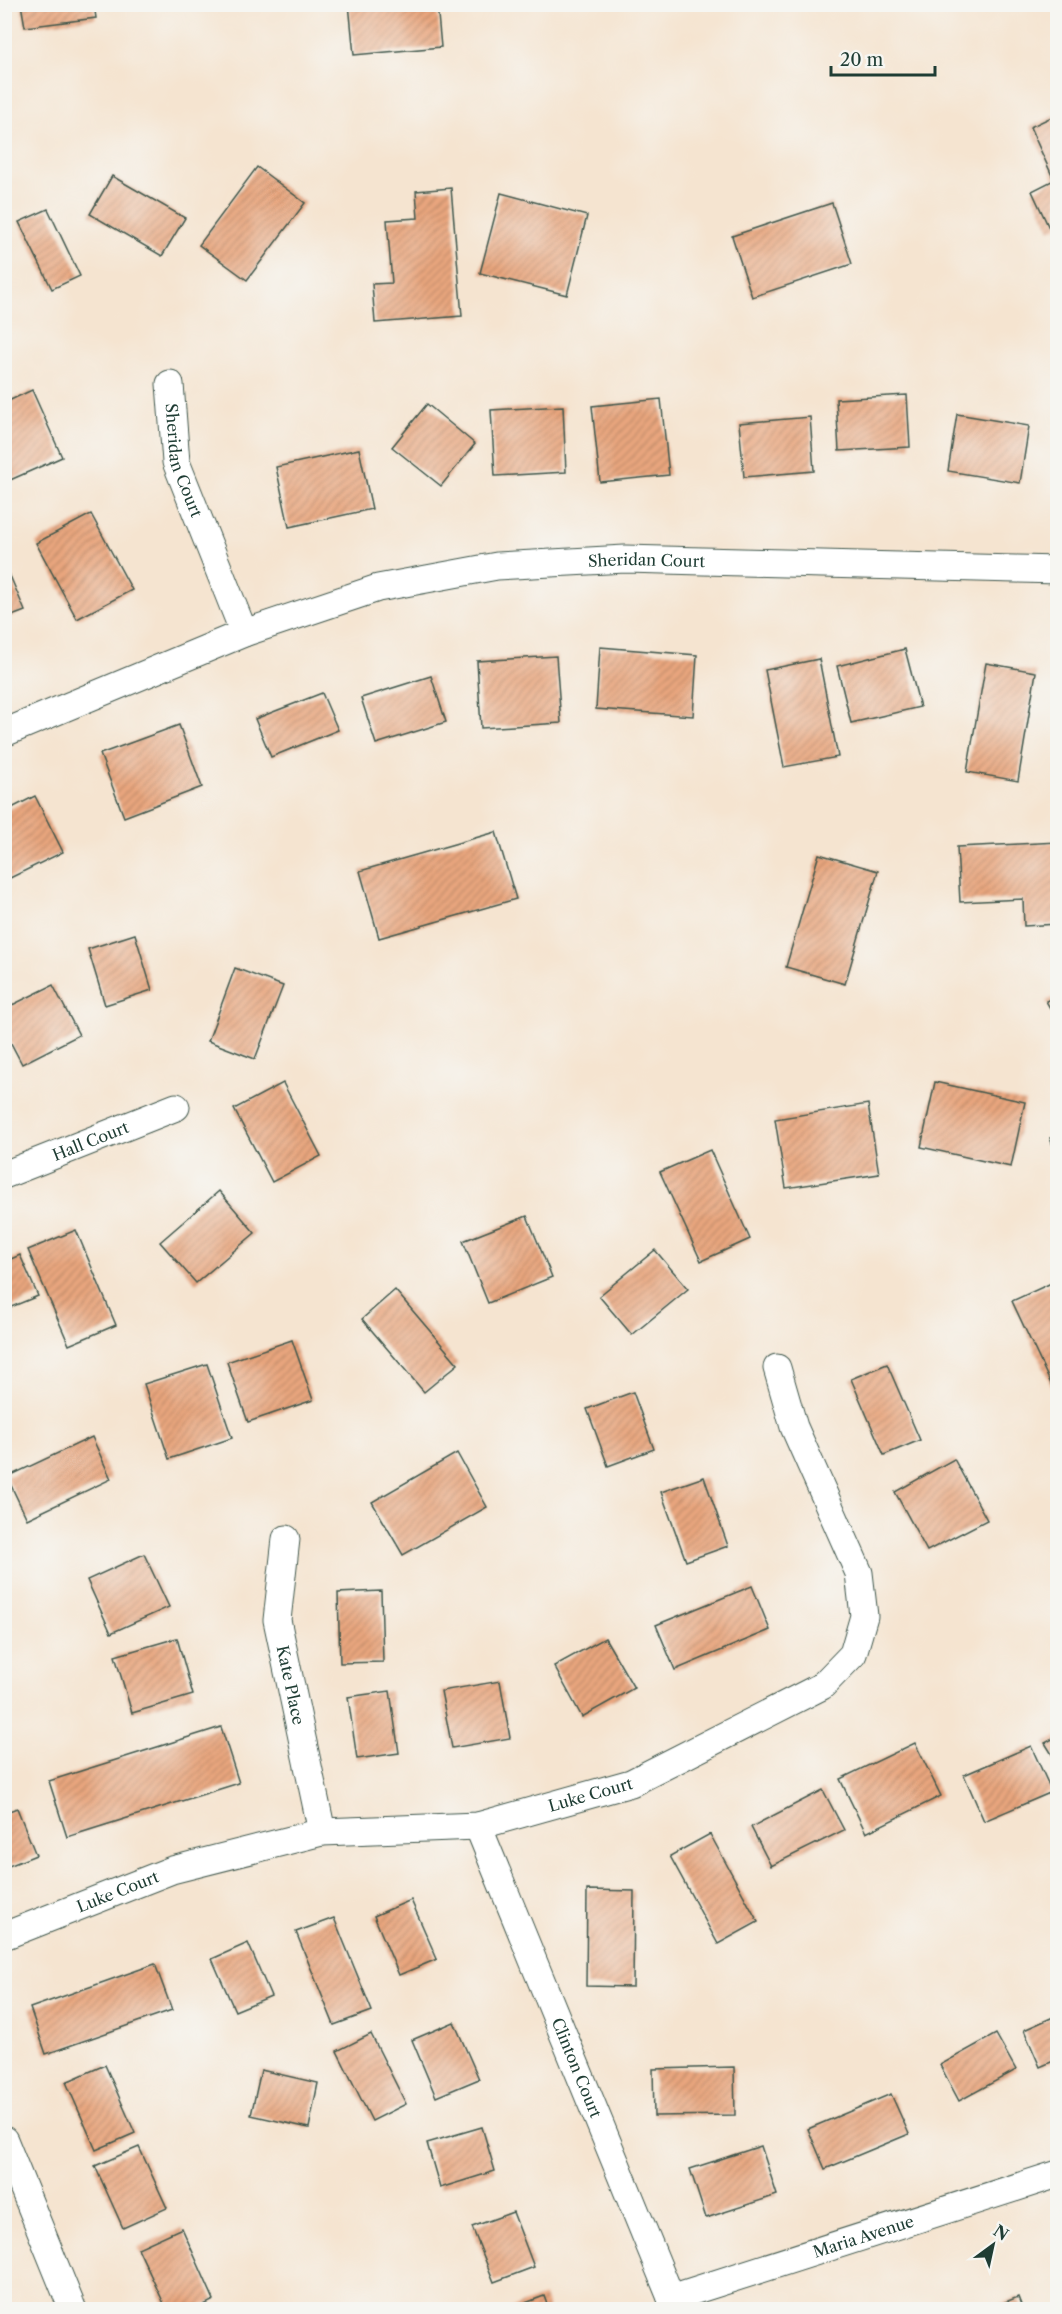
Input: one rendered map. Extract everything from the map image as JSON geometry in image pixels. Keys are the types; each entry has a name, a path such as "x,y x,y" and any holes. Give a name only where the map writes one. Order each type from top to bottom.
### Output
{"street":[{"name":"Sheridan Court","path":"170,384 176,462 244,633"},
{"name":"Sheridan Court","path":"4,733 244,633 378,588 496,566 625,559 1058,570"},
{"name":"Hall Court","path":"4,1175 176,1107"},
{"name":"Luke Court","path":"4,1936 172,1870 322,1832 478,1826 631,1783 822,1686 853,1654 864,1616 858,1573 794,1427 777,1368"},
{"name":"Kate Place","path":"286,1539 277,1620 322,1832"},
{"name":"Clinton Court","path":"478,1826 674,2304"},
{"path":"4,2140 73,2310"},
{"name":"Maria Avenue","path":"674,2304 1058,2174"}],"building":[{"path":"21,4 94,4 96,18 25,27"},
{"path":"349,4 437,4 441,47 354,55"},
{"path":"1058,114 1058,226 1050,230 1032,191 1054,180 1030,127"},
{"path":"257,167 305,203 247,280 199,245"},
{"path":"112,176 185,218 162,256 90,214"},
{"path":"451,188 462,316 375,323 372,284 392,283 387,220 418,218 416,191"},
{"path":"501,193 587,216 567,295 480,273"},
{"path":"832,203 852,264 752,297 732,236"},
{"path":"48,209 80,276 52,289 19,222"},
{"path":"32,390 62,457 8,481 4,474 4,403"},
{"path":"907,395 910,447 839,451 836,399"},
{"path":"661,399 669,475 600,482 592,406"},
{"path":"427,404 475,444 441,486 392,447"},
{"path":"563,406 566,472 495,476 491,410"},
{"path":"957,414 1029,426 1020,483 948,471"},
{"path":"810,417 814,471 744,477 739,423"},
{"path":"359,449 372,509 289,527 276,467"},
{"path":"91,514 132,590 77,619 36,543"},
{"path":"8,571 25,611 4,619 4,573"},
{"path":"600,647 697,655 693,716 596,709"},
{"path":"905,649 920,707 851,723 837,666"},
{"path":"556,656 561,723 481,728 477,661"},
{"path":"819,659 838,757 784,767 765,670"},
{"path":"986,663 1036,672 1018,781 967,772"},
{"path":"431,676 446,722 376,744 361,698"},
{"path":"322,693 338,730 271,757 255,719"},
{"path":"179,725 202,787 124,817 100,754"},
{"path":"35,796 63,852 4,881 4,812"},
{"path":"496,832 516,899 379,938 360,871"},
{"path":"1058,842 1058,924 1024,926 1023,899 960,902 957,847"},
{"path":"819,854 878,871 845,984 786,967"},
{"path":"135,934 152,990 105,1005 88,949"},
{"path":"235,968 283,986 255,1059 208,1041"},
{"path":"53,985 79,1035 22,1064 4,1030 4,1009"},
{"path":"1058,995 1058,1022 1046,1001"},
{"path":"935,1082 1025,1102 1011,1167 921,1147"},
{"path":"283,1083 321,1156 272,1182 234,1109"},
{"path":"868,1104 879,1174 786,1188 775,1119"},
{"path":"1058,1135 1058,1156 1057,1156 1050,1138"},
{"path":"710,1150 750,1239 701,1261 660,1172"},
{"path":"219,1191 255,1233 196,1283 160,1242"},
{"path":"527,1216 552,1277 488,1303 463,1241"},
{"path":"76,1230 116,1325 69,1345 28,1250"},
{"path":"655,1250 688,1289 632,1335 599,1296"},
{"path":"20,1255 38,1296 4,1310 4,1262"},
{"path":"1058,1280 1058,1399 1012,1301"},
{"path":"395,1290 458,1364 424,1392 362,1319"},
{"path":"292,1340 313,1400 248,1422 227,1362"},
{"path":"207,1364 232,1438 169,1459 144,1384"},
{"path":"887,1364 920,1440 884,1455 851,1379"},
{"path":"633,1392 654,1449 608,1466 587,1409"},
{"path":"92,1437 111,1479 27,1519 7,1477"},
{"path":"457,1453 487,1507 403,1555 372,1502"},
{"path":"954,1459 987,1520 927,1551 895,1492"},
{"path":"704,1477 728,1546 686,1561 661,1492"},
{"path":"144,1554 169,1607 111,1633 87,1580"},
{"path":"752,1586 770,1630 675,1670 656,1625"},
{"path":"381,1591 383,1662 340,1663 338,1593"},
{"path":"177,1638 193,1695 132,1713 115,1656"},
{"path":"605,1638 634,1688 582,1717 554,1666"},
{"path":"500,1681 510,1738 452,1748 441,1691"},
{"path":"390,1691 399,1753 357,1759 348,1697"},
{"path":"221,1727 239,1783 67,1837 49,1781"},
{"path":"1058,1736 1058,1764 1045,1743"},
{"path":"915,1743 941,1796 866,1833 840,1779"},
{"path":"1031,1746 1052,1792 984,1821 964,1775"},
{"path":"823,1790 844,1830 771,1866 751,1827"},
{"path":"17,1808 36,1855 4,1868 4,1813"},
{"path":"710,1834 758,1922 718,1944 670,1856"},
{"path":"587,1890 634,1891 633,1987 586,1986"},
{"path":"411,1900 437,1959 399,1975 374,1916"},
{"path":"334,1918 372,2011 334,2025 296,1932"},
{"path":"248,1943 271,1996 235,2011 212,1959"},
{"path":"155,1964 172,2010 46,2054 30,2008"},
{"path":"1058,2015 1058,2059 1040,2067 1024,2030"},
{"path":"454,2022 479,2079 436,2097 412,2040"},
{"path":"371,2034 406,2104 372,2121 337,2051"},
{"path":"996,2034 1016,2070 959,2101 940,2065"},
{"path":"105,2065 135,2133 96,2150 66,2082"},
{"path":"734,2067 735,2115 654,2116 653,2069"},
{"path":"261,2070 318,2083 309,2128 251,2115"},
{"path":"891,2094 909,2134 825,2169 808,2129"},
{"path":"482,2127 495,2171 440,2188 427,2143"},
{"path":"761,2146 777,2195 706,2218 690,2169"},
{"path":"139,2147 167,2208 123,2228 95,2166"},
{"path":"513,2212 534,2267 494,2282 472,2227"},
{"path":"182,2228 214,2300 194,2310 167,2310 138,2248"},
{"path":"544,2296 549,2310 509,2310 509,2309"},
{"path":"1018,2297 1023,2310 988,2310 988,2309"}]}
